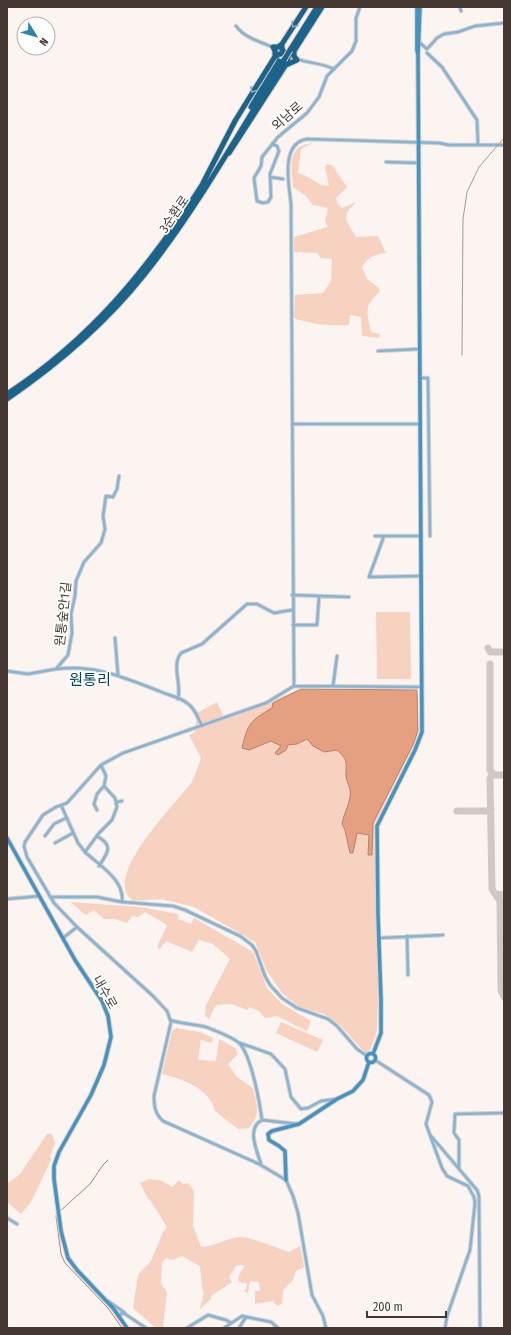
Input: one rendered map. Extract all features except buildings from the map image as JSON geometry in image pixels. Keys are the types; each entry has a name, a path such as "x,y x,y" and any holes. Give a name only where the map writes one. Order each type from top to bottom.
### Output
{"highway":[{"path":"274,58 275,51 273,47 278,47 282,44 306,7"},
{"name":"3순환로","path":"291,50 313,7"},
{"name":"3순환로","path":"7,399 64,356 108,315 157,258 317,7"},
{"path":"205,184 235,121 274,58 279,54 286,54 291,50 322,7"},
{"path":"282,44 282,49 288,58 284,61"},
{"path":"291,50 297,60"},
{"path":"284,61 297,60"},
{"name":"3순환로","path":"7,394 70,347 122,295 163,243 205,184"}],"street":[{"name":"외남로","path":"270,177 270,199 265,203 257,201 254,178 261,166 262,156 283,132 302,118 312,108 319,97 326,79 349,54 355,45 356,18 360,7"},
{"path":"417,7 422,536 422,732 377,826 381,1033 373,1054 375,1060 429,1095 432,1102 426,1120 429,1134 444,1172 451,1178 468,1186 474,1197 470,1250 445,1328"},
{"path":"418,55 420,43 420,7"},
{"path":"460,7 461,11"},
{"path":"420,43 427,49 437,38 444,34 475,26 504,23"},
{"path":"236,26 246,37 273,47 297,60 320,63 334,69"},
{"path":"427,53 442,68 477,120 478,145"},
{"path":"294,686 292,610 291,204 288,163 292,151 298,143 307,139 419,142 449,145 504,145"},
{"path":"272,144 276,146 279,151 270,177 283,179"},
{"path":"386,162 419,163"},
{"path":"378,351 420,348"},
{"path":"420,378 428,378 430,536"},
{"path":"292,424 421,424"},
{"name":"원통숲안1길","path":"56,669 65,660 70,649 72,627 71,614 77,578 84,562 101,543 105,529 103,516 106,496 113,497 115,494 118,476"},
{"path":"375,536 422,536"},
{"path":"384,536 369,577 421,576"},
{"path":"292,595 349,597"},
{"path":"293,624 317,625 319,597"},
{"path":"178,699 180,687 176,664 181,653 202,644 248,604 257,604 274,613 292,610"},
{"path":"115,638 118,675"},
{"path":"333,686 337,656"},
{"path":"7,671 28,674 71,668 100,670 118,675 186,702 191,706 202,726"},
{"path":"286,1180 261,1165 163,1121 156,1113 154,1107 154,1096 170,1020 167,1011 154,996 77,927 50,897 27,856 24,846 25,842 43,815 67,803 73,798 101,765 123,753 266,703 294,686 421,687"},
{"path":"97,810 94,804 97,794 104,786 106,776 101,765"},
{"path":"85,852 112,820 117,802 113,794 104,786"},
{"path":"117,802 122,800"},
{"path":"61,805 73,833 85,852 118,882 123,895 122,902"},
{"path":"45,836 54,824 66,818"},
{"path":"55,844 73,833"},
{"path":"97,836 104,840 108,848 108,853 99,866"},
{"name":"내수로","path":"7,838 75,960 105,1006 108,1016 111,1032 110,1045 100,1075 56,1161 54,1179 64,1247 68,1258 77,1270 105,1299"},
{"path":"7,899 40,896"},
{"path":"50,897 97,897 122,902 173,906 185,910 240,936 252,945 256,951 264,976 282,998 297,1008 328,1019 337,1026 357,1050 367,1056 369,1062 360,1085 353,1091 337,1098 299,1124 272,1131 268,1134 269,1140 285,1152 286,1180 298,1213 312,1295 323,1316 326,1328"},
{"path":"63,938 77,927"},
{"path":"379,938 443,935"},
{"path":"407,936 408,975"},
{"path":"170,1020 193,1024 213,1030 239,1043 271,1054 285,1070 291,1097 301,1109 308,1108 321,1101 337,1098"},
{"path":"239,1043 248,1061 256,1087 262,1120"},
{"path":"367,1056 373,1054"},
{"path":"369,1062 373,1062 375,1060"},
{"path":"459,1170 459,1140 454,1133 455,1114 504,1113"},
{"path":"261,1165 253,1130 257,1123 262,1120 299,1124"},
{"path":"429,1134 477,1190 479,1196 480,1328"},
{"path":"7,1218 17,1224"},
{"path":"105,1299 146,1328"},
{"path":"105,1299 127,1328"},
{"path":"119,1316 125,1314"},
{"path":"187,1328 208,1315 231,1323"},
{"path":"224,1328 241,1317 271,1322 278,1328"},
{"path":"239,1328 246,1317"}],"shaded area":[{"path":"313,143 301,149 298,173 303,174 325,186 329,186 325,167 327,164 332,165 347,187 336,198 338,204 342,208 356,202 347,212 346,220 356,237 378,236 386,253 378,254 372,257 362,267 367,279 379,288 380,292 371,301 368,310 368,319 371,332 380,334 379,338 362,336 361,317 350,315 349,325 315,324 294,318 295,295 323,293 331,281 332,259 320,258 318,253 294,252 294,237 328,227 325,221 328,208 313,205 305,195 293,187 292,158 299,148"},
{"path":"376,612 410,612 411,679 377,679"},
{"path":"301,689 417,690 415,736 410,752 374,825 379,976 377,1030 370,1051 366,1054 341,1026 323,1014 299,1007 282,993 267,971 255,942 194,907 161,899 133,901 125,890 126,875 133,858 144,840 191,783 195,774 201,758 189,735 195,732 197,713 217,702 225,720"},
{"path":"301,689 417,690 418,731 413,745 373,823 372,855 368,855 369,835 357,833 353,853 350,853 345,830 342,824 350,791 346,778 346,761 337,750 324,752 313,746 307,739 297,744 288,745 286,750 278,755 275,753 281,746 271,741 249,750 242,748 248,728 254,720 272,708 273,703"},
{"path":"70,902 140,907 178,914 178,919 191,924 194,918 253,952 267,988 282,1004 311,1021 307,1031 277,1016 265,1018 259,1011 249,1007 248,1010 231,1004 216,1005 209,1019 205,1016 206,1005 230,959 213,944 199,940 192,952 166,941 159,950 157,947 167,925 145,912 138,917 132,916 127,923 114,919 104,919 94,910 86,915"},
{"path":"281,1022 323,1040 317,1052 276,1033"},
{"path":"176,1028 200,1032 213,1038 212,1043 201,1040 198,1060 216,1061 219,1039 235,1048 238,1054 228,1064 237,1077 253,1088 257,1105 257,1113 249,1128 238,1129 215,1111 207,1096 194,1086 162,1074 172,1031"},
{"path":"47,1134 52,1134 55,1143 50,1156 51,1160 31,1202 21,1214 7,1202 7,1184 20,1174"},
{"path":"149,1179 160,1180 172,1187 179,1180 183,1184 188,1183 194,1191 193,1226 201,1247 211,1246 240,1237 289,1252 300,1246 304,1267 296,1271 293,1280 283,1290 282,1304 277,1306 273,1301 255,1304 255,1291 260,1291 259,1282 250,1281 248,1293 244,1291 247,1284 239,1282 238,1277 245,1265 237,1265 229,1277 232,1282 211,1296 211,1299 200,1309 204,1293 202,1289 200,1266 182,1256 173,1260 166,1258 162,1263 161,1284 167,1292 163,1327 156,1328 133,1308 138,1275 151,1261 163,1232 167,1227 148,1199 140,1183"}],"waterway":[{"path":"59,1212 90,1184 108,1160"},
{"path":"57,1214 61,1254 65,1263 108,1308 122,1328"}],"taxiway":[{"path":"488,648 490,652 504,652"},
{"path":"490,664 490,770 494,775 504,775"},
{"path":"494,775 491,776 490,779 492,889 495,894 504,895"},
{"path":"457,811 489,811 491,809"},
{"path":"495,894 500,901 501,990 504,997"}],"railway":[{"path":"462,355 463,219 467,192 479,167 504,138"}],"district":[{"name":"원통리","path":"90,680"}]}
